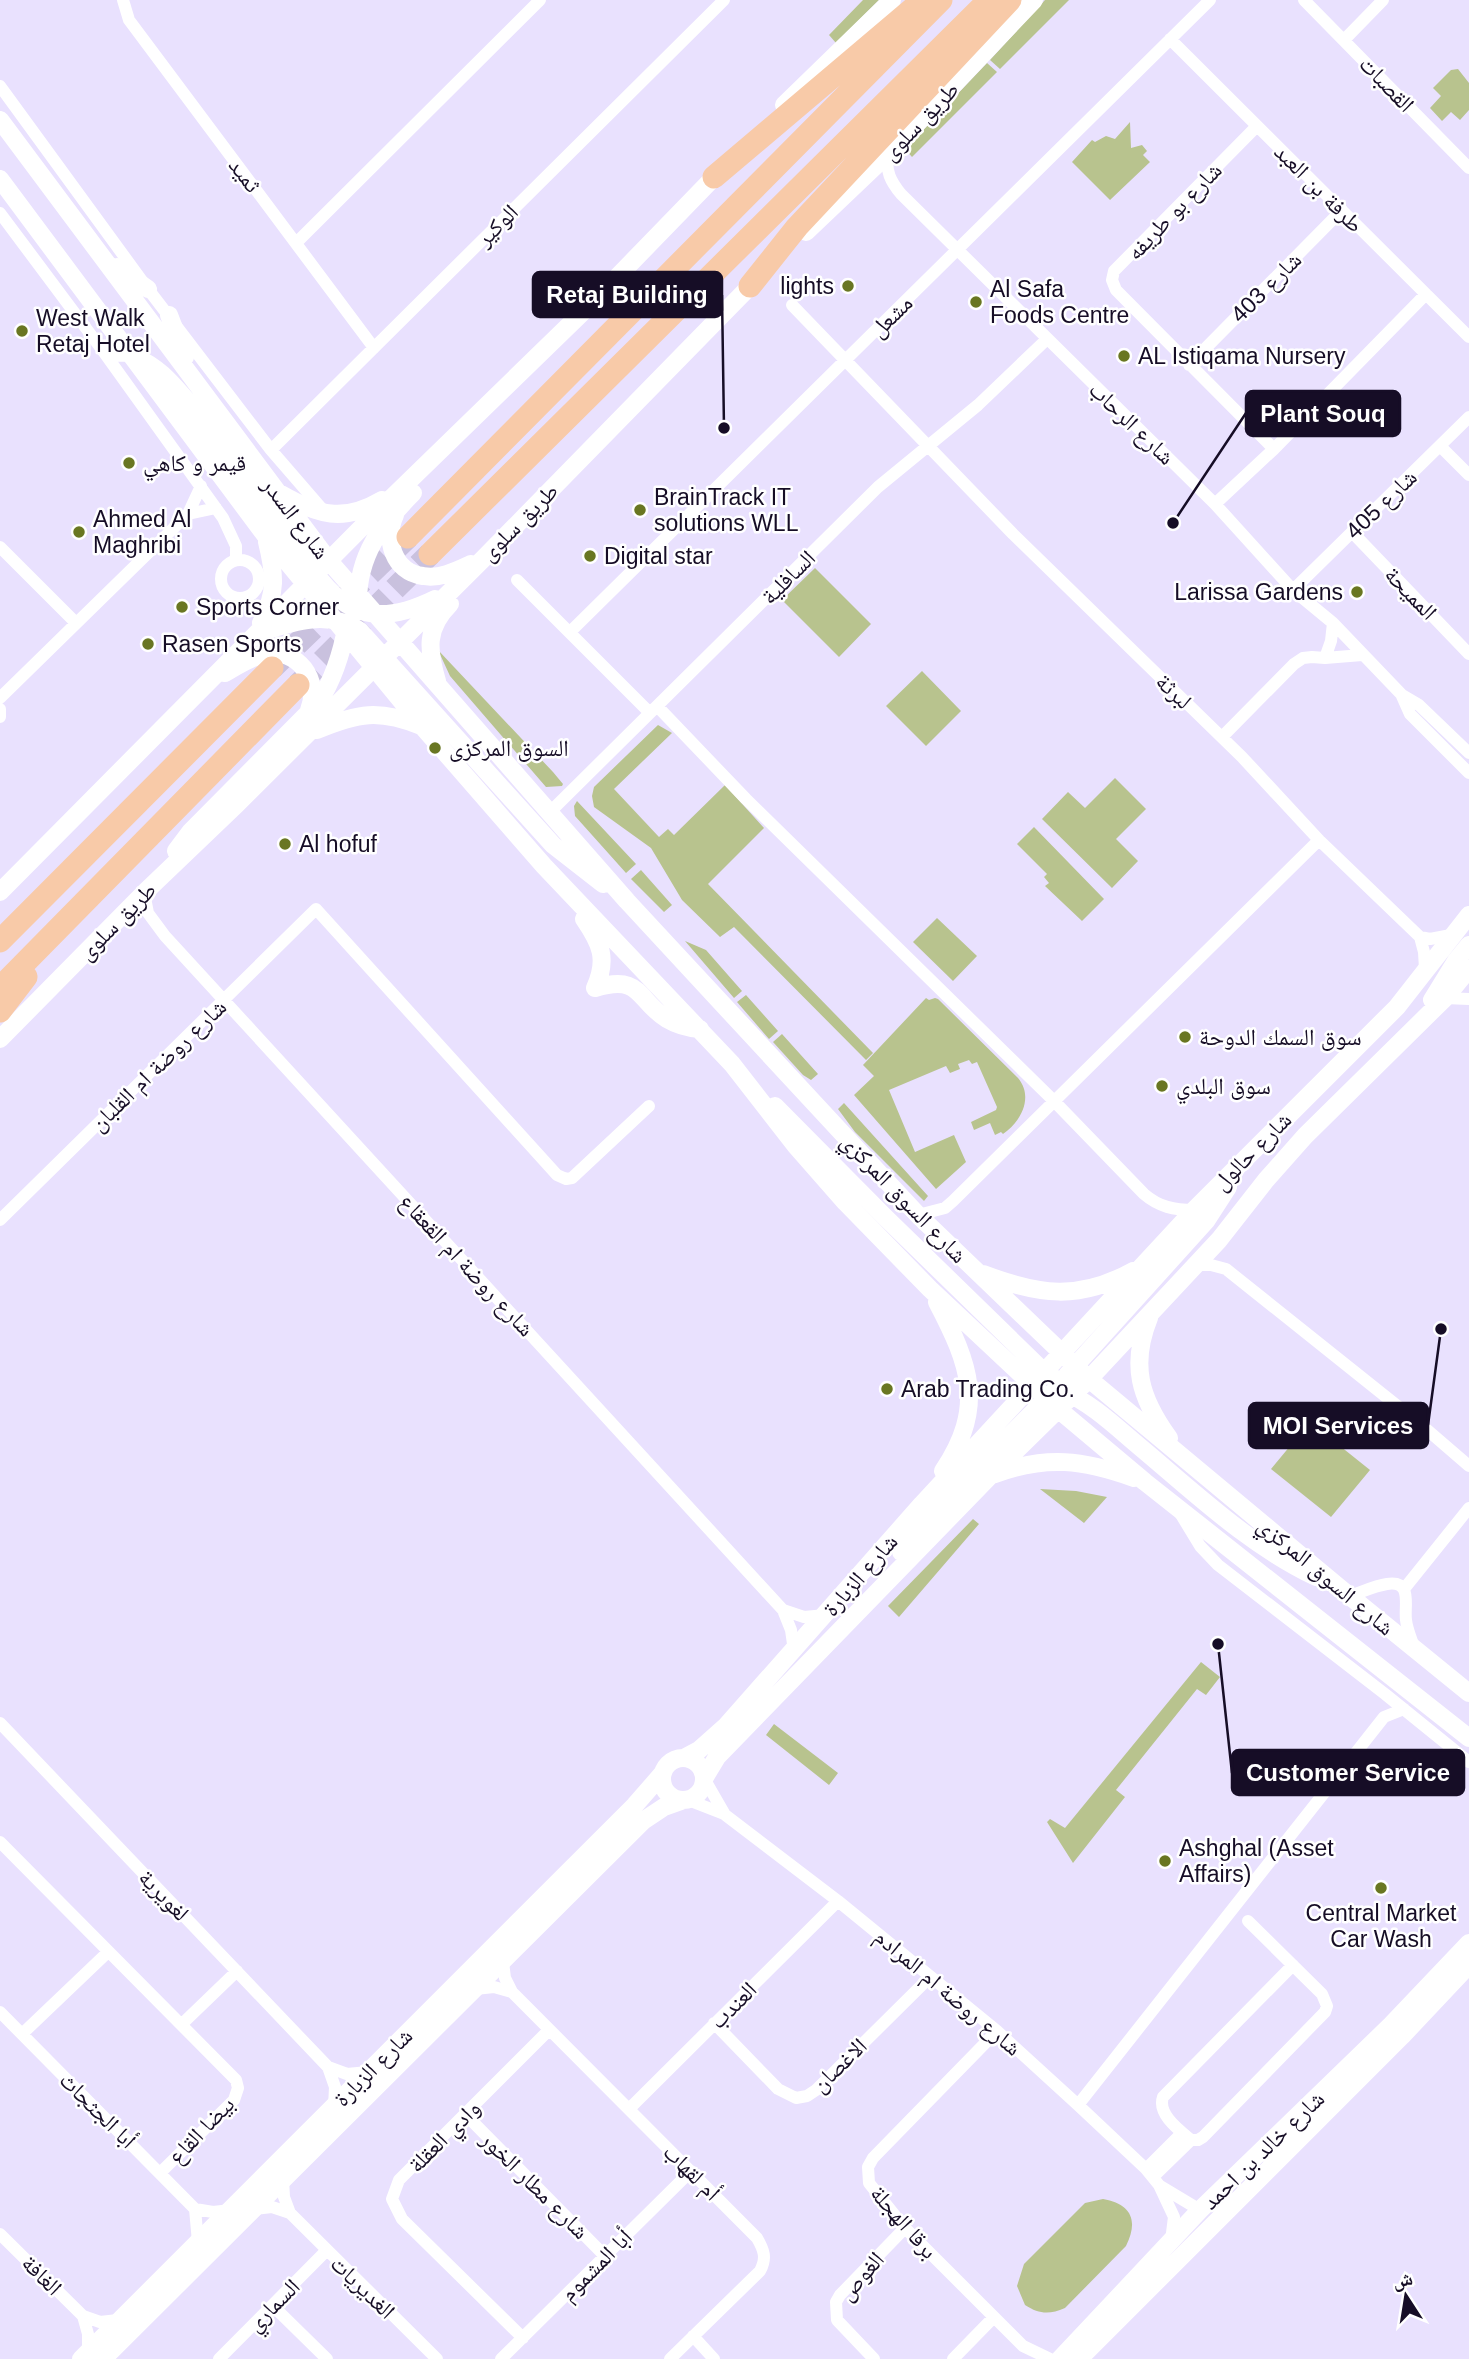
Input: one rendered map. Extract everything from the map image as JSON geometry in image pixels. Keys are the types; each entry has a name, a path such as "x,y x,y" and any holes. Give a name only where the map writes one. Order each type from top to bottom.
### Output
{"highway":[{"path":"714,177 923,0"},
{"path":"408,537 941,0"},
{"name":"طريق سلوى","path":"430,554 989,0"},
{"path":"750,286 797,226 1010,0"},
{"path":"0,941 272,668"},
{"name":"طريق سلوى","path":"0,988 298,685"},
{"path":"0,931 42,899"},
{"path":"0,1011 63,925"}],"main road":[{"path":"0,892 317,573 507,399 560,334 892,0"},
{"name":"طريق سلوى","path":"0,1039 151,887 191,831 379,662 750,286 888,154 1034,0"},
{"name":"شارع السدر","path":"0,120 275,491 317,573 353,617 379,662"},
{"path":"0,136 36,168"},
{"name":"شارع السدر","path":"0,179 265,535 317,573 353,617 399,642"},
{"path":"104,257 148,289"},
{"path":"169,315 193,380"},
{"path":"130,356 148,363 166,376 317,573"},
{"path":"275,491 304,507 327,514 342,515 400,497"},
{"path":"400,497 390,529 390,544 395,558 409,571 424,576 442,575 485,557"},
{"path":"307,725 329,687 339,661 353,617 362,566 370,546 400,497"},
{"path":"439,688 430,651 433,625 440,614 501,552 507,534"},
{"path":"255,634 270,605 274,586 265,535"},
{"path":"255,634 302,620 394,613 415,607 447,592"},
{"name":"شارع السوق المركزي","path":"399,642 628,901 918,1215 976,1272 1089,1379 1469,1693"},
{"path":"208,682 257,656 273,653 288,656 300,664 311,682 313,698 307,725"},
{"path":"379,662 552,845 628,901"},
{"name":"شارع السوق المركزي","path":"379,662 422,726 544,866 732,1064 795,1145 837,1193 930,1289 1055,1389 1145,1482 1469,1738"},
{"path":"307,725 368,714 392,715 422,726"},
{"path":"544,866 585,920 601,949 603,967 595,988 608,984 635,988 666,1019 700,1029"},
{"name":"شارع حالول","path":"1055,1389 1068,1360 1146,1264 1194,1210 1309,1094 1363,1044 1397,1007 1469,915"},
{"path":"1416,1027 1456,961 1469,945"},
{"name":"شارع حالول","path":"1089,1379 1219,1240 1305,1136 1445,998 1469,969"},
{"path":"732,1064 1055,1389 1094,1408 1254,1541 1290,1565 1345,1593"},
{"path":"1068,1360 1206,1221 1252,1152"},
{"path":"976,1272 1021,1287 1060,1293 1101,1286 1146,1264"},
{"path":"922,1503 957,1447 970,1404 966,1364 959,1344 930,1289"},
{"path":"1152,1311 1142,1340 1139,1376 1151,1410 1182,1456"},
{"path":"875,1592 920,1527 1055,1389 1089,1379"},
{"name":"شارع الزبارة","path":"705,1779 722,1751 989,1477 1055,1389"},
{"name":"شارع الزبارة","path":"684,1758 712,1739 794,1651 922,1503 1055,1389"},
{"path":"989,1477 1025,1464 1055,1460 1089,1464 1145,1482"},
{"path":"684,1758 700,1766 705,1779 700,1793 684,1801 675,1800 662,1786 662,1774 668,1764 684,1758"},
{"name":"شارع الزبارة","path":"91,2356 118,2320 368,2073 635,1805 662,1774"},
{"name":"شارع الزبارة","path":"91,2356 254,2209 643,1821 664,1807 684,1801"},
{"name":"شارع خالد بن احمد","path":"1060,2359 1200,2210 1391,2025 1469,1943"},
{"name":"شارع خالد بن احمد","path":"1079,2359 1402,2036 1469,1965"}],"street":[{"name":"ثميد","path":"122,0 129,20 374,348"},
{"path":"296,243 540,0"},
{"name":"مشعل","path":"570,632 1210,0"},
{"name":"القصبات","path":"1304,0 1469,168"},
{"path":"1343,40 1383,0"},
{"name":"الوكير","path":"271,450 721,1"},
{"name":"طرفة بن العبد","path":"1171,39 1469,337"},
{"name":"شارع السدر","path":"0,86 148,289 271,450 313,502 327,514"},
{"name":"شارع بو طريفه","path":"1257,126 1115,271 1112,280 1116,290 1274,449"},
{"path":"864,177 890,181 888,154"},
{"name":"شارع الرحاب","path":"890,181 957,251 1215,504 1293,590 1333,623 1402,695 1419,705 1469,753"},
{"name":"شارع 403","path":"1189,365 1342,210"},
{"path":"0,213 216,508 233,537 236,560"},
{"path":"1215,504 1274,449 1426,294"},
{"name":"لبرثة","path":"792,305 1013,534 1222,737 1319,840 1420,937"},
{"path":"929,445 978,405 1047,339"},
{"path":"103,351 130,356"},
{"name":"شارع 405","path":"1293,590 1469,417"},
{"name":"السافلية","path":"550,812 878,487 929,445"},
{"path":"1440,446 1469,475"},
{"path":"0,698 188,514 201,486"},
{"path":"188,514 216,508"},
{"name":"المميحة","path":"1352,532 1469,654"},
{"path":"0,547 75,622"},
{"path":"517,580 654,709 1054,1100 1134,1184 1161,1206 1194,1210"},
{"path":"1325,658 1333,623"},
{"path":"1222,737 1303,658 1362,655"},
{"name":"شارع الرحاب","path":"1402,695 1410,714 1469,774"},
{"path":"0,709 0,717"},
{"path":"918,1215 945,1208 953,1201 1319,840"},
{"name":"شارع روضة ام القعقاع","path":"151,887 146,907 151,919 783,1610 791,1630 794,1651"},
{"name":"شارع روضة ام القلبان","path":"0,1220 316,909 556,1175 572,1178 649,1106"},
{"path":"122,915 151,919"},
{"path":"1425,969 1420,937 1430,939 1451,935"},
{"path":"1445,998 1469,999"},
{"path":"1219,1240 1226,1269"},
{"path":"1195,1265 1226,1269 1415,1419 1469,1466"},
{"name":"شارع السوق المركزي","path":"1176,1506 1200,1546 1218,1565 1469,1762"},
{"path":"1404,1589 1469,1508"},
{"path":"1345,1593 1389,1583 1404,1589 1408,1595 1405,1617 1407,1629 1415,1649"},
{"path":"783,1610 804,1617 825,1615"},
{"path":"1078,2105 1384,1717 1385,1694"},
{"path":"1384,1717 1404,1709"},
{"name":"لغويرية","path":"0,1723 328,2067"},
{"name":"شارع روضة ام المرادم","path":"705,1779 724,1814"},
{"name":"شارع روضة ام المرادم","path":"684,1801 724,1814 838,1901 997,2031 1153,2177 1200,2210"},
{"name":"بيضا القاع","path":"0,1842 236,2080 237,2094 234,2100 160,2173"},
{"name":"العندب","path":"629,2109 838,1901"},
{"path":"1248,1922 1293,1965 1322,1994 1327,2006 1325,2012 1203,2137 1198,2140 1187,2136 1162,2109 1163,2097 1293,1965"},
{"path":"22,2034 107,1952"},
{"name":"أم لقهاب","path":"503,1962 505,1978 512,1992 757,2238 765,2255 760,2271 670,2359"},
{"path":"182,2024 237,1971"},
{"name":"الاغصان","path":"714,2023 778,2089 796,2098 807,2096 930,1977"},
{"path":"475,1989 494,1987 512,1992"},
{"name":"أبا الجثجاث","path":"0,2012 195,2209"},
{"name":"وادي العقلة","path":"523,2338 402,2219 393,2199 399,2180 550,2030"},
{"name":"برقا الهجلة","path":"997,2031 873,2158 868,2167 869,2183 905,2228 993,2318 1023,2346 1050,2359"},
{"path":"328,2067 347,2074 368,2073"},
{"path":"328,2067 335,2087 334,2107"},
{"name":"شارع مطار الخور","path":"465,2115 605,2256"},
{"path":"1153,2177 1187,2136"},
{"name":"أبا المشموم","path":"501,2359 691,2171"},
{"name":"شارع روضة ام المرادم","path":"1153,2177 1174,2217 1171,2241"},
{"path":"283,2179 284,2197 290,2213"},
{"path":"254,2209 272,2207 290,2213"},
{"path":"198,2242 195,2209 213,2212 230,2210"},
{"name":"الغديريات","path":"290,2213 437,2359"},
{"name":"الغوص","path":"874,2359 837,2319 836,2302 905,2228"},
{"name":"الغافة","path":"0,2234 83,2316"},
{"name":"السماري","path":"219,2359 326,2251"},
{"path":"273,2306 327,2359"},
{"path":"83,2316 91,2356"},
{"path":"83,2316 100,2322 118,2320"},
{"path":"953,2359 993,2318"},
{"path":"693,2336 714,2359"},
{"name":"برقا الهجلة","path":"1023,2346 1028,2359"}],"green space":[{"path":"863,0 879,0 836,43 829,35"},
{"path":"1045,0 1069,0 1000,69 990,60"},
{"path":"987,63 997,72 912,157 905,149"},
{"path":"1458,69 1469,83 1469,110 1460,120 1451,112 1442,121 1430,108 1441,96 1433,88 1451,70"},
{"path":"1130,122 1131,148 1142,145 1147,151 1143,155 1150,162 1110,200 1072,162 1092,140 1095,142 1106,136 1115,139"},
{"path":"815,568 871,624 839,657 782,600"},
{"path":"438,650 553,772 562,786 546,787 450,676"},
{"path":"922,671 961,711 926,746 886,706"},
{"path":"658,725 672,733 614,789 659,837 668,829 674,835 725,785 764,828 708,884 873,1053 866,1060 734,927 720,937 682,900 651,848 594,807 594,787"},
{"path":"1115,778 1146,809 1116,839 1138,861 1112,888 1042,819 1068,792 1085,808"},
{"path":"577,801 636,864 626,873 575,816 574,806"},
{"path":"1034,827 1104,899 1082,921 1045,886 1049,883 1044,877 1047,874 1017,844"},
{"path":"641,870 672,905 664,912 631,879"},
{"path":"937,918 977,956 953,981 913,942"},
{"path":"685,941 706,950 742,991 734,998"},
{"path":"746,995 778,1031 769,1039 737,1002"},
{"path":"926,998 938,999 1018,1078 1025,1093 1023,1109 1015,1123 1003,1134 1001,1132 995,1135 990,1123 974,1130 971,1122 997,1107 977,1062 972,1064 969,1060 958,1064 960,1069 950,1073 946,1066 889,1090 915,1152 954,1135 966,1162 936,1189 854,1095 874,1076 863,1065"},
{"path":"782,1034 818,1074 811,1080 803,1075 773,1042"},
{"path":"844,1103 928,1196 924,1201 855,1132 838,1109"},
{"path":"1310,1422 1370,1470 1331,1517 1271,1469"},
{"path":"1040,1489 1076,1491 1107,1497 1084,1523"},
{"path":"973,1519 979,1524 899,1617 888,1606"},
{"path":"1201,1662 1220,1677 1206,1695 1197,1689 1116,1790 1125,1797 1073,1863 1047,1822 1050,1819 1065,1828"},
{"path":"774,1724 838,1773 829,1785 766,1735"},
{"path":"1103,2199 1120,2205 1130,2215 1132,2228 1126,2246 1065,2308 1044,2312 1025,2305 1017,2286 1024,2264 1085,2203"}],"tunnel":[{"path":"272,668 408,537"},
{"path":"298,685 430,554"}],"place":[{"name":"lights","path":"848,286"},
{"name":"Al Safa Foods Centre","path":"976,302"},
{"name":"West Walk Retaj Hotel","path":"22,331"},
{"name":"AL Istiqama Nursery","path":"1124,356"},
{"name":"Retaj Building","path":"724,428"},
{"name":"قيمر و كاهي","path":"129,463"},
{"name":"BrainTrack IT solutions WLL","path":"640,510"},
{"name":"Plant Souq","path":"1173,523"},
{"name":"Ahmed Al Maghribi","path":"79,532"},
{"name":"Digital star","path":"590,556"},
{"name":"Larissa Gardens","path":"1357,592"},
{"name":"Sports Corner","path":"182,607"},
{"name":"Rasen Sports","path":"148,644"},
{"name":"السوق المركزى","path":"435,748"},
{"name":"Al hofuf","path":"285,844"},
{"name":"سوق السمك الدوحة","path":"1185,1037"},
{"name":"سوق البلدي","path":"1162,1086"},
{"name":"MOI Services","path":"1441,1329"},
{"name":"Arab Trading Co.","path":"887,1389"},
{"name":"Customer Service","path":"1218,1644"},
{"name":"Ashghal (Asset Affairs)","path":"1165,1861"},
{"name":"Central Market Car Wash","path":"1381,1888"}]}
